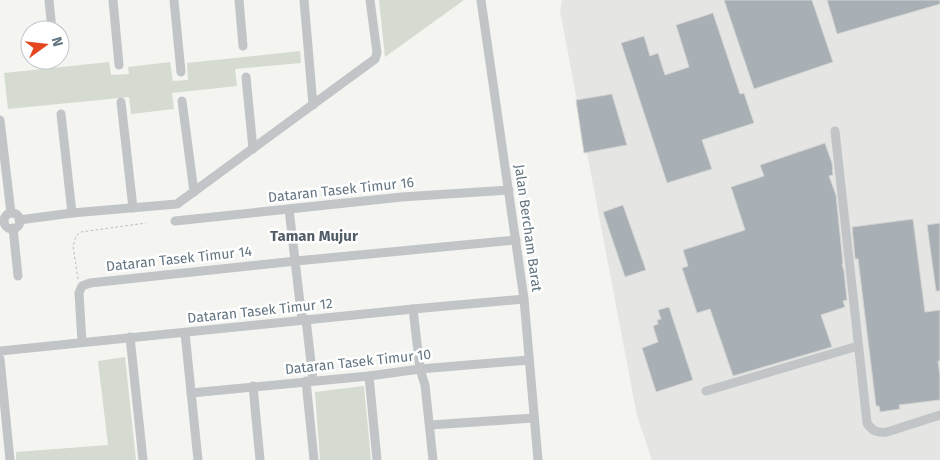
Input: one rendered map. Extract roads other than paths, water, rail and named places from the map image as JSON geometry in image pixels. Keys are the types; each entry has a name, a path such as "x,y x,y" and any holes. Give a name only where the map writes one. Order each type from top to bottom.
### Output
{"street":[{"path":"49,0 51,20"},
{"path":"113,0 119,65"},
{"path":"174,0 182,72"},
{"path":"239,0 243,46"},
{"path":"304,0 314,105"},
{"path":"19,220 72,213 177,204 374,61 377,53 370,0"},
{"name":"Jalan Bercham Barat","path":"481,0 524,299 538,460"},
{"path":"246,77 253,149"},
{"path":"182,101 194,192"},
{"path":"121,102 133,208"},
{"path":"61,114 72,213"},
{"path":"0,120 6,215 4,221 18,276"},
{"path":"834,131 867,423 871,429 880,433 940,415"},
{"name":"Dataran Tasek Timur 16","path":"175,222 402,197 509,190"},
{"path":"289,209 304,320 310,381 314,460"},
{"path":"6,215 17,216 19,220 18,226 6,227"},
{"name":"Dataran Tasek Timur 14","path":"82,342 78,297 82,286 90,283 516,240"},
{"name":"Dataran Tasek Timur 12","path":"0,351 524,299"},
{"path":"413,309 420,369 425,385 433,460"},
{"path":"185,333 198,460"},
{"path":"130,337 142,460"},
{"path":"706,391 858,346"},
{"path":"0,359 10,460"},
{"name":"Dataran Tasek Timur 10","path":"191,393 369,376 420,369 529,360"},
{"path":"369,376 377,460"},
{"path":"253,386 260,460"},
{"path":"430,425 534,418"}],"district":[{"name":"Taman Mujur","path":"314,236"}]}
